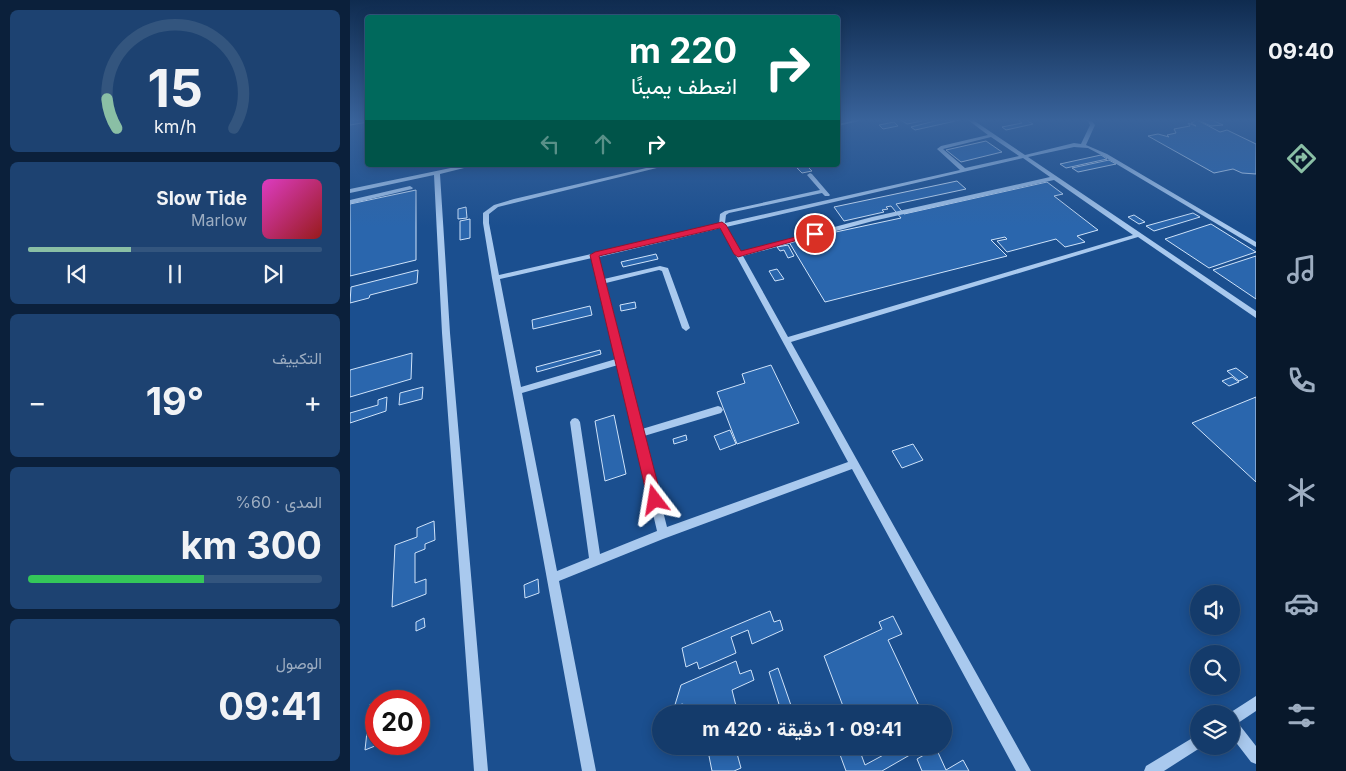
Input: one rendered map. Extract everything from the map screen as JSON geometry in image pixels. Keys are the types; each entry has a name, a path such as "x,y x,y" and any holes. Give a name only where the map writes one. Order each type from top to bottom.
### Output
{"street":[{"path":"948,156 965,171"},
{"path":"1025,157 1256,315"},
{"path":"350,191 464,167"},
{"path":"590,771 496,278 486,223 486,213 496,206 658,167"},
{"path":"436,173 447,342 482,771"},
{"path":"350,202 410,188"},
{"path":"824,191 727,212 721,218 722,225 1024,771"},
{"path":"786,341 1139,235"},
{"path":"595,255 663,534"},
{"path":"601,282 660,268 665,270 686,328"},
{"path":"639,434 718,410"},
{"path":"575,422 596,561"},
{"path":"553,578 663,534 854,464"},
{"path":"1240,714 1256,703"},
{"path":"1151,771 1190,747"}],"lane":[{"path":"496,278 1029,156"},
{"path":"1107,156 1256,245"},
{"path":"810,175 832,200"},
{"path":"738,254 872,219 1055,178"},
{"path":"518,391 621,361"},
{"path":"1240,737 1256,757"}],"building":[{"path":"953,156 986,156 961,162"},
{"path":"1097,156 1102,156 1107,159 1066,168 1060,164"},
{"path":"1184,156 1256,156 1256,174 1242,173 1233,169 1214,173"},
{"path":"1109,160 1116,164 1078,172 1072,168"},
{"path":"808,167 812,171 802,173 797,168"},
{"path":"957,181 966,189 896,204 904,214 1047,182 1063,194 1054,196 1098,230 1077,236 1085,242 1065,247 1056,239 1007,252 997,241 1007,239 1005,237 991,240 1007,256 825,302 789,242 901,218 891,206 886,207 888,209 882,210 884,212 844,221 834,207"},
{"path":"416,190 416,260 350,276 350,204"},
{"path":"466,207 467,218 458,219 458,209"},
{"path":"1193,213 1200,217 1154,231 1146,226"},
{"path":"1134,215 1145,222 1139,224 1128,217"},
{"path":"470,219 470,238 460,240 460,221"},
{"path":"1211,224 1256,252 1209,268 1165,239"},
{"path":"788,245 794,256 788,258 784,250 780,251 777,247"},
{"path":"656,254 658,259 623,267 621,262"},
{"path":"1256,256 1256,299 1213,270"},
{"path":"777,269 784,279 775,281 769,271"},
{"path":"418,270 417,283 370,295 369,298 350,303 351,287"},
{"path":"635,302 636,308 621,311 620,305"},
{"path":"590,306 592,315 533,329 532,320"},
{"path":"600,350 601,354 537,372 536,367"},
{"path":"412,353 411,379 350,397 350,370"},
{"path":"771,365 799,423 737,444 717,392 745,383 742,374"},
{"path":"1236,368 1248,377 1239,381 1227,371"},
{"path":"1232,377 1239,382 1229,386 1222,381"},
{"path":"423,387 422,399 399,405 400,393"},
{"path":"387,397 386,411 350,423 350,413 378,405 378,400"},
{"path":"1256,397 1256,482 1192,423"},
{"path":"614,415 626,474 605,481 595,421"},
{"path":"730,430 736,444 720,450 714,436"},
{"path":"686,435 687,440 674,444 673,439"},
{"path":"913,444 923,460 902,468 892,451"},
{"path":"434,521 435,540 425,544 425,549 415,553 415,583 426,579 426,594 392,607 395,545 417,537 417,528"},
{"path":"538,579 539,593 525,598 524,585"},
{"path":"770,611 774,622 780,620 783,630 752,644 748,630 731,637 736,653 699,669 697,662 686,667 682,648"},
{"path":"893,616 902,634 888,640 919,705 843,705 824,656 882,629 879,622"},
{"path":"424,618 425,627 416,631 416,622"},
{"path":"736,661 740,674 751,670 754,680 732,690 736,705 675,705 681,685"},
{"path":"778,668 791,705 779,705 769,672"},
{"path":"709,755 737,755 741,768 734,771 712,771"},
{"path":"840,755 861,755 865,765 883,755 910,755 882,771 846,771"},
{"path":"924,755 939,755 946,770 963,760 969,771 922,771 917,759"}],"route":[{"path":"655,500 595,255 722,225 738,254 815,234"}]}
